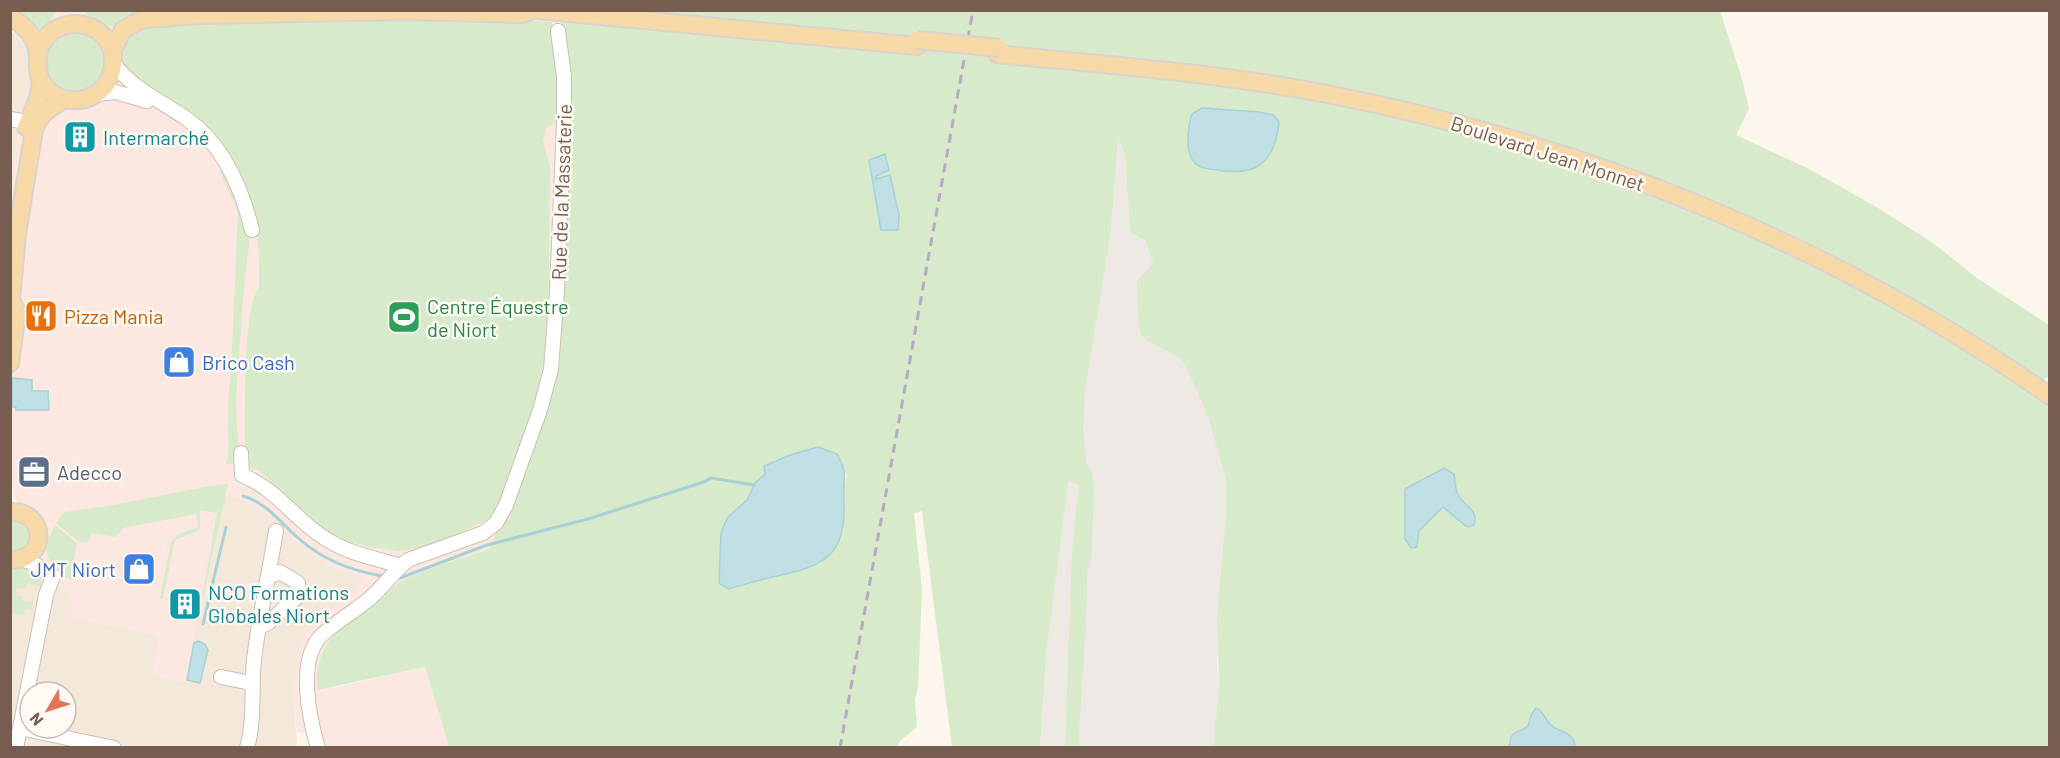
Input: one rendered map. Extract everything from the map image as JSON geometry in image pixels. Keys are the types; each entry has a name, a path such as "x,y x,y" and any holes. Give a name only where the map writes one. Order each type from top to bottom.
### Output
{"main road":[{"path":"63,10 53,30 44,39 38,52 36,66 41,80 50,92 65,99 81,100 97,94 109,81 113,57 123,30 138,21 148,19 200,15 407,11 522,14 533,10"},
{"path":"77,10 88,25 102,35 113,57"},
{"path":"538,10 917,43"},
{"path":"604,10 998,51"},
{"path":"10,16 34,38 38,52"},
{"path":"53,30 69,24 88,25"},
{"name":"Boulevard Jean Monnet","path":"998,51 1168,65 1298,82 1440,112 1567,149 1669,186 1805,246 1928,311 2049,389"},
{"name":"Boulevard Jean Monnet","path":"998,51 1180,72 1325,93 1438,118 1565,155 1699,204 1822,261 1950,332 2049,396"},
{"path":"10,363 16,312 11,300 19,210 16,188 19,120 39,96 41,80"},
{"path":"19,210 24,199 26,170 36,124 45,112 65,99"},
{"path":"13,508 26,514 35,522 39,533 37,546 33,551 17,560"}],"street":[{"name":"Rue de la Massaterie","path":"401,566 417,555 483,532 496,523 506,505 523,459 551,369 557,291 564,123 564,77 558,31"},
{"path":"113,57 133,85 190,121 218,149 239,189 252,230"},
{"path":"97,94 115,92 126,94 165,107"},
{"path":"241,453 242,475 270,490 323,537 361,555 401,566 378,591 320,638 312,649 307,680 313,730 318,747"},
{"path":"247,747 252,717 251,683 276,531"},
{"path":"29,680 46,595 53,576 37,546"},
{"path":"17,560 36,565 53,576"},
{"path":"259,627 268,623 298,596 298,583 280,572 268,577"},
{"path":"221,677 251,683"},
{"path":"78,740 114,747"}],"shaded area":[{"path":"56,11 561,11 571,113 560,363 530,459 489,549 396,585 375,605 335,634 323,650 318,664 332,688 425,667 449,747 310,747 310,734 297,732 292,687 296,677 301,641 366,578 333,568 319,560 294,541 267,513 249,501 225,495 185,682 152,675 158,640 152,634 71,618 73,603 70,596 26,568 43,549 14,496 10,460 11,183 21,113 32,93 28,59 36,33 48,24"},
{"path":"11,33 19,34 30,48 29,71 32,93 21,113 11,183"},
{"path":"1118,138 1125,154 1130,232 1146,241 1153,264 1149,342 1178,357 1185,364 1208,417 1226,480 1217,668 1219,687 1213,747 1040,748 1046,656 1057,563 1068,481 1111,230"},
{"path":"225,495 256,505 275,520 294,541 333,568 367,578 301,641 296,677 292,687 296,747 11,748 11,569 26,568 70,596 73,603 72,618 152,634 158,640 158,645 152,675 184,682"}],"green space":[{"path":"561,10 1720,11 1742,79 1749,109 1736,135 1811,170 1878,208 1933,243 1977,278 2049,325 2049,376 2029,389 2049,404 2049,747 1213,747 1219,687 1217,618 1226,513 1226,480 1208,417 1185,364 1178,357 1149,342 1141,335 1138,323 1137,281 1153,264 1146,241 1130,232 1125,154 1118,139 1111,230 1085,390 1083,427 1086,462 1092,472 1094,492 1091,561 1087,571 1079,747 1065,747 1072,552 1079,485 1068,481 1046,656 1040,747 952,747 922,511 914,513 922,590 918,688 915,699 917,727 900,741 897,747 449,747 425,667 317,690 320,659 325,648 340,630 402,581 489,549 530,459 560,363 571,113 546,128 543,141 550,167 548,345 537,393 504,492 489,519 444,540 423,547 399,551 369,547 345,541 324,529 259,471 245,465 247,344 253,300 259,288 258,242 250,198 233,158 219,140 202,123 156,94 134,76 122,58 123,45 131,34 145,27 256,21 441,18 515,20 552,22 554,41 563,36","holes":["1202,108 1259,112 1278,134 1270,156 1261,165 1188,149 1190,120","843,469 847,476 843,493 843,526 821,563 777,576 721,534 729,518 765,474"]},
{"path":"12,11 56,11 48,24 36,33"},
{"path":"84,11 183,11 138,15 113,27 92,19"},
{"path":"79,29 99,41 104,50 105,69 97,84 90,89 68,93 49,83 42,57 52,38"},
{"path":"221,170 232,187 250,236 236,399 239,464 226,464 238,210 219,171"},
{"path":"228,484 197,625 217,513 200,510 200,530 175,540 163,599 160,598 171,542 177,535 198,527 196,514 123,528 116,537 92,533 86,543 78,541 56,523 65,512"},
{"path":"10,519 24,521 33,535 26,550 11,554"},
{"path":"55,525 77,543 71,575 78,577 74,580 60,573 52,564 47,553 47,542"},
{"path":"26,568 38,574 41,587 27,583 26,589 17,588 15,595 22,597 22,601 31,602 34,596 32,610 25,609 23,616 11,613 10,569"}],"water":[{"path":"1202,108 1273,115 1279,122 1277,136 1268,157 1261,164 1243,171 1231,172 1197,165 1189,153 1188,133 1192,114"},
{"path":"885,154 889,170 876,176 876,179 890,175 899,215 898,230 881,230 869,160"},
{"path":"12,378 32,380 32,391 48,391 49,410 16,410 16,407 12,407"},
{"path":"818,447 837,454 844,474 844,520 836,547 829,556 808,568 728,589 719,583 721,534 724,525 728,517 747,500 755,483 765,474 764,466"},
{"path":"1444,468 1454,474 1458,495 1473,511 1474,525 1466,526 1443,507 1419,531 1417,547 1411,548 1405,539 1405,489"},
{"path":"198,641 205,644 208,650 200,683 187,680 194,643"},
{"path":"1536,708 1552,726 1572,738 1575,747 1509,747 1514,733 1528,726"}],"waterway":[{"path":"400,578 487,545 588,519 711,478 754,485"},
{"path":"243,496 266,508 307,546 327,558 358,571 382,576"},
{"path":"203,624 226,527"}],"railway":[{"path":"840,748 973,10"}],"place":[{"name":"Intermarché","path":"80,137"},
{"name":"Pizza Mania","path":"41,316"},
{"name":"Centre Équestre de Niort","path":"404,317"},
{"name":"Brico Cash","path":"179,362"},
{"name":"Adecco","path":"34,472"},
{"name":"JMT Niort","path":"139,569"},
{"name":"NCO Formations Globales Niort","path":"185,604"}]}
